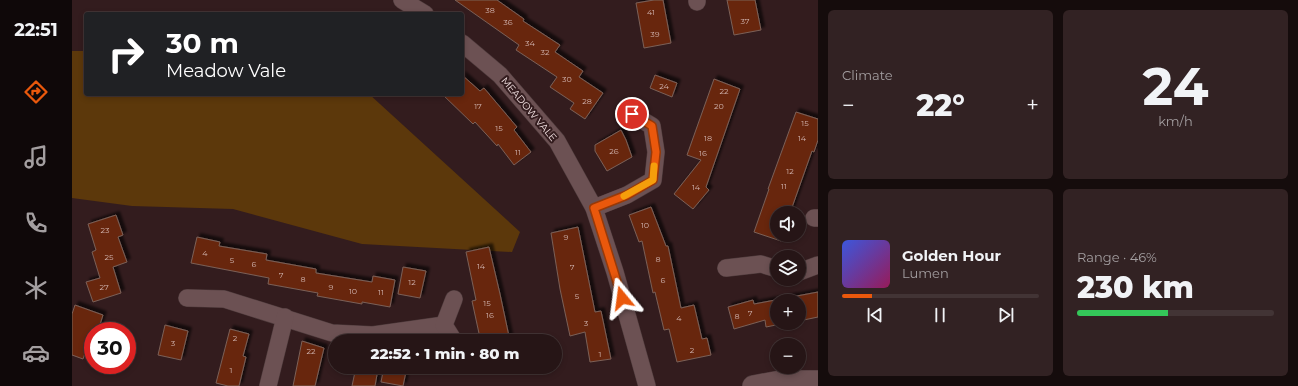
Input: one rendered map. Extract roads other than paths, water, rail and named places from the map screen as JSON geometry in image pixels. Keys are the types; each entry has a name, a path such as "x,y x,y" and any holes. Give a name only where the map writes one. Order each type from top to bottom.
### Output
{"street":[{"path":"402,0 422,12"},
{"name":"MEADOW VALE","path":"464,45 500,75 557,141 594,208 617,279 647,386"},
{"path":"594,208 627,195 653,180 656,152 652,126 632,114"},
{"path":"726,268 761,264 770,267"},
{"path":"806,269 818,265"},
{"path":"187,298 224,299 332,333 373,335 444,325"},
{"path":"444,325 454,299"},
{"path":"268,386 285,317"},
{"path":"444,325 450,334"},
{"path":"753,386 780,381 818,381"}]}
